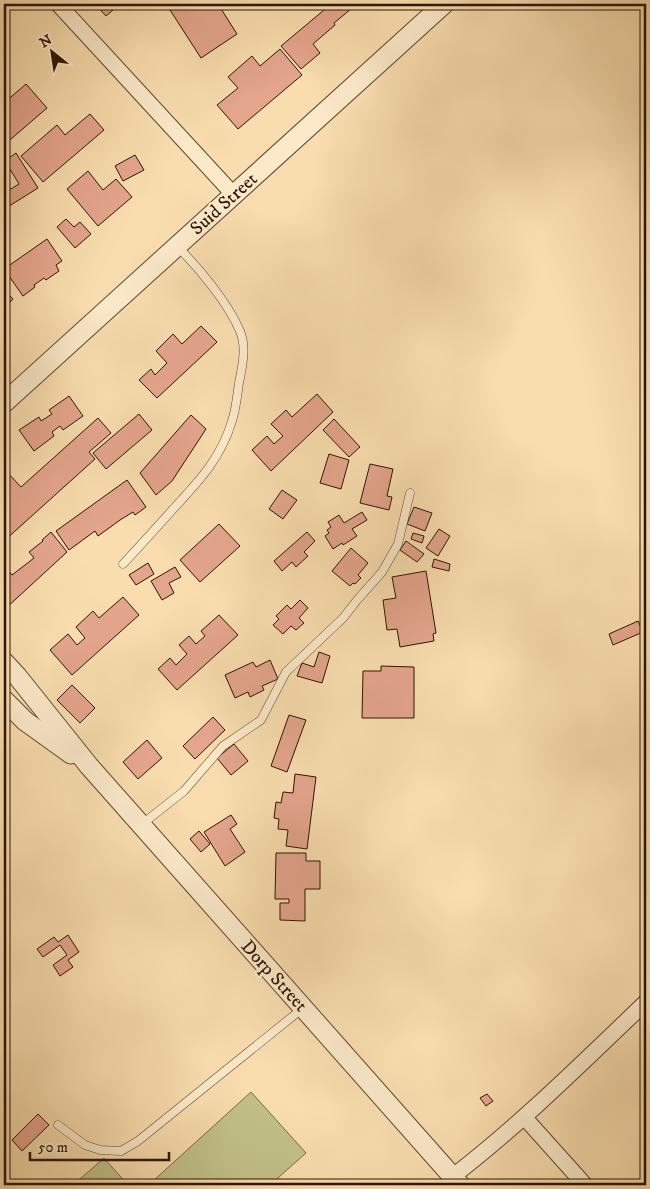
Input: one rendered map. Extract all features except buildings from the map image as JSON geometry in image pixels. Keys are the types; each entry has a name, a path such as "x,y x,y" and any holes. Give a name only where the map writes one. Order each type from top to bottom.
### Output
{"street":[{"name":"Suid Street","path":"4,403 444,4"},
{"path":"66,6 234,195"},
{"name":"Dorp Street","path":"4,662 89,766 456,1181"},
{"name":"Dorp Street","path":"4,700 25,720 89,766"},
{"path":"456,1181 646,1002"},
{"path":"524,1117 585,1185"}],"lane":[{"path":"123,564 209,470 223,444 232,421 240,378 244,350 240,332 217,294 194,264 177,246"},
{"path":"141,825 184,792 223,746 261,720 286,672 343,618 382,572 398,544 410,493"},
{"path":"58,1125 85,1145 100,1150 121,1151 138,1141 302,1008"}],"shaded area":[{"path":"251,1092 306,1153 270,1185 157,1185 153,1181"},
{"path":"104,1158 128,1185 73,1185"}]}
